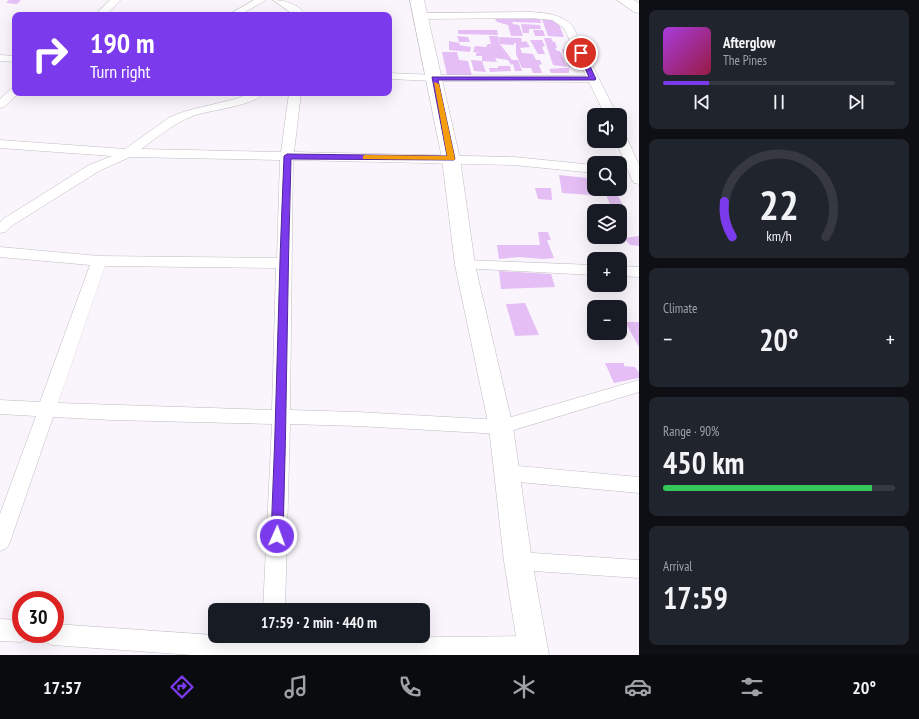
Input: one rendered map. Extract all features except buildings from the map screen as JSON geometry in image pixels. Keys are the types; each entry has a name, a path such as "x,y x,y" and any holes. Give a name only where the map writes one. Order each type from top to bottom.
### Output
{"street":[{"path":"103,12 116,0"},
{"path":"239,12 261,0"},
{"path":"278,0 297,12"},
{"path":"624,0 639,9"},
{"path":"64,635 273,647 533,651 518,561 501,427 465,265 451,159 419,8 549,16 560,18 568,26 608,108"},
{"path":"0,58 12,59"},
{"path":"392,76 435,78 593,79"},
{"path":"0,105 12,94"},
{"path":"0,229 8,222 94,168 128,153 174,120 190,113 244,100 252,96"},
{"path":"274,603 281,418 283,263 287,156 295,96"},
{"path":"0,144 128,153 514,161 587,168"},
{"path":"625,148 638,176"},
{"path":"627,174 638,176"},
{"path":"0,252 99,262 283,263"},
{"path":"0,542 99,262"},
{"path":"465,265 587,270"},
{"path":"627,271 639,272"},
{"path":"0,407 47,408 112,413 357,419 501,427 639,386"},
{"path":"507,473 639,485"},
{"path":"518,561 639,569"},
{"path":"0,630 12,631"}],"slow traffic":[{"path":"365,157 451,159 436,84"}],"route":[{"path":"277,536 287,156 451,159 435,78 593,79 581,53"}]}
